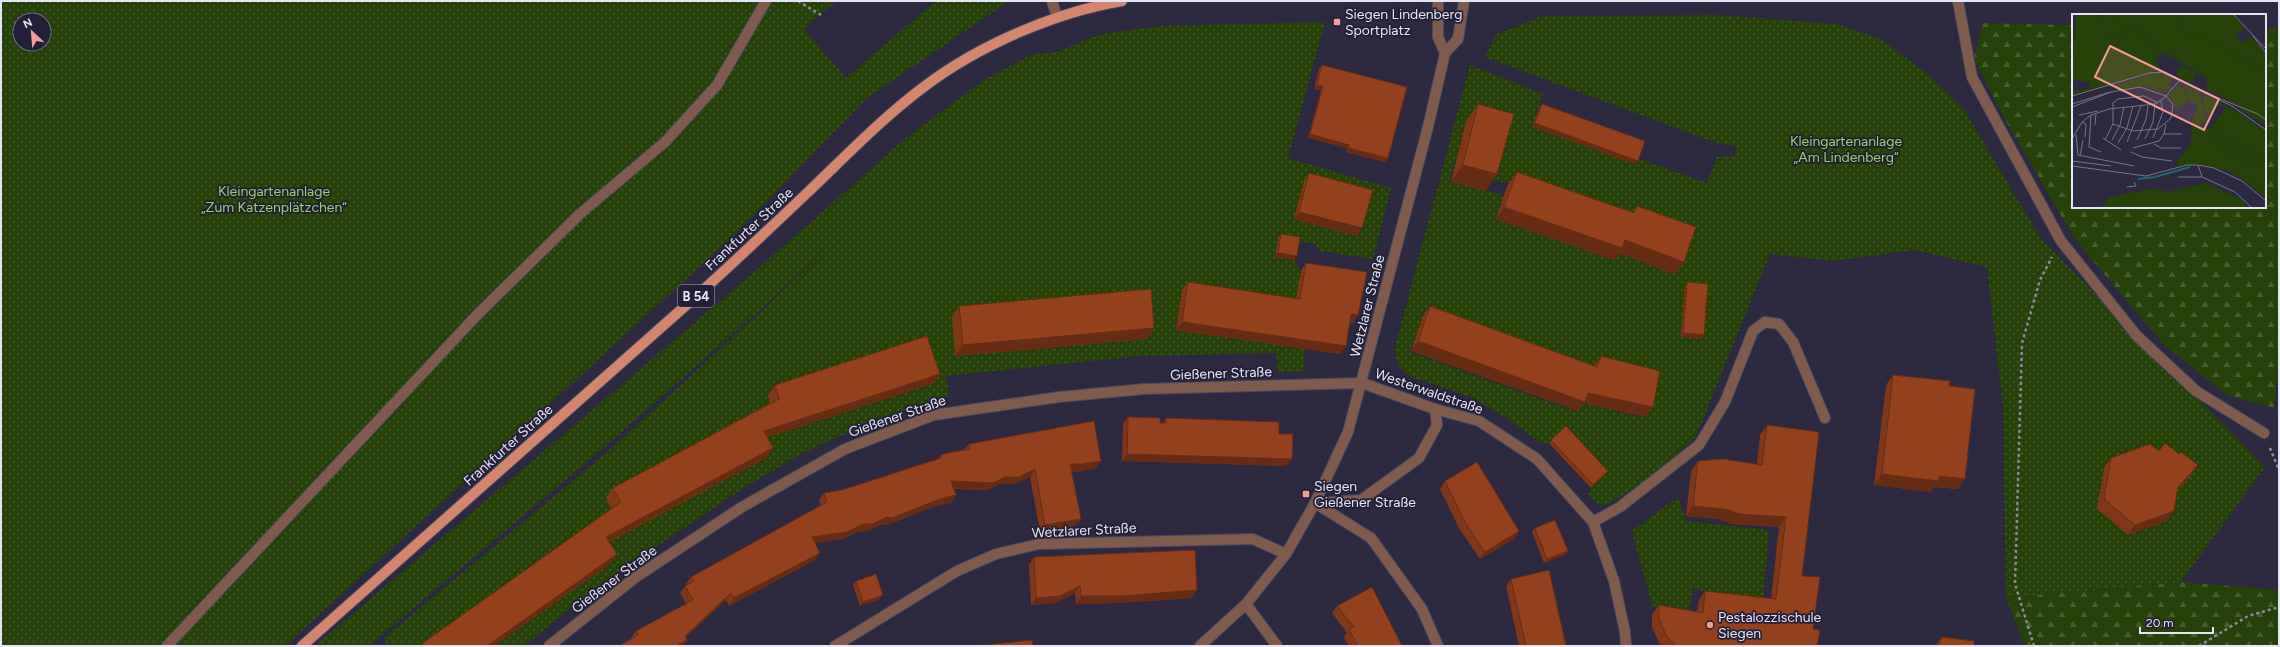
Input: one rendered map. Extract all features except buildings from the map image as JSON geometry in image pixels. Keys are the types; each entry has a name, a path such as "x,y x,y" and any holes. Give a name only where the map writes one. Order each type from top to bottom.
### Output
{"main road":[{"name":"Frankfurter Straße","path":"302,646 745,253 886,119 908,100 926,86 970,58 1057,17 1095,3 1122,1"}],"street":[{"path":"167,646 478,314 581,213 665,142 717,85 766,1"},
{"path":"1052,1 1057,17"},
{"path":"1438,1 1438,37 1445,53"},
{"name":"Wetzlarer Straße","path":"1200,646 1246,604 1286,554 1315,502 1348,432 1428,128 1445,53 1458,39 1464,1"},
{"path":"1958,1 1972,77 2062,241 2137,336 2196,391 2264,433"},
{"path":"1593,522 1620,508 1699,445 1725,402 1753,330 1765,322 1779,324 1793,342 1825,418"},
{"name":"Westerwaldstraße","path":"1362,383 1435,409 1478,420 1537,459 1593,522 1614,581 1625,632 1626,646"},
{"name":"Gießener Straße","path":"549,646 636,577 742,507 845,448 934,415 1059,397 1144,389 1362,383"},
{"path":"1315,502 1361,500 1419,458 1437,425 1435,409"},
{"path":"1315,502 1371,538 1422,609 1438,646"},
{"name":"Wetzlarer Straße","path":"835,646 957,570 996,554 1039,544 1253,539 1286,554"},
{"path":"1246,604 1277,646"}],"path":[{"path":"798,1 821,15"},
{"path":"2034,646 2014,584 2022,343 2040,280 2062,241"},
{"path":"2264,433 2279,470"},
{"path":"2199,646 2248,616 2279,607"}],"green space":[{"name":"Kleingartenanlage „Zum Katzenplätzchen“","path":"1,1 836,1 804,29 846,78 936,1 1009,1 867,98 733,236 285,646 1,646"},
{"name":"Kleingartenanlage „Am Lindenberg“","path":"1715,15 1836,24 1881,39 1926,73 1963,108 2041,239 2265,467 2181,582 2006,598 2003,406 1987,267 1915,250 1833,261 1770,254 1696,436 1655,475 1607,505 1598,504 1592,499 1588,493 1591,488 1549,443 1541,443 1507,418 1471,397 1411,377 1400,368 1397,361 1395,347 1470,65 1543,94 1532,127 1635,164 1637,158 1707,183 1717,157 1734,157 1737,146 1716,143 1485,57 1496,35 1542,16","holes":["1465,121 1502,131 1488,179 1509,183 1675,274 1617,252 1613,260 1496,219 1504,195 1449,182 1467,123","1424,315 1595,368 1654,380 1645,418 1581,403 1577,412 1412,353 1410,352"]},
{"path":"1325,22 1288,158 1391,188 1373,259 1320,251 1315,244 1278,238 1275,257 1294,260 1301,271 1298,290 1307,309 1182,290 1176,329 1304,349 1304,371 1278,372 1276,353 1141,356 946,376 949,396 921,404 858,428 803,453 748,485 583,598 524,646 494,646 610,564 425,646 387,646 384,638 611,449 843,236 607,445 369,646 315,646 759,268 906,138 984,80 1033,54 1054,53 1101,34 1161,26"},
{"path":"1983,23 2072,25 2072,208 2266,208 2266,28 2279,28 2279,361 2274,408 2229,396 2165,346 2074,238 2003,116 1974,59"},
{"path":"1678,497 1686,521 1769,530 1763,599 1693,589 1689,610 1652,606 1632,531"},
{"path":"2181,582 2279,590 2279,646 2025,646 2006,598"}],"place":[{"name":"Siegen Lindenberg Sportplatz","path":"1337,22"},
{"name":"Siegen Gießener Straße","path":"1306,494"},
{"name":"Pestalozzischule Siegen","path":"1710,625"}]}
